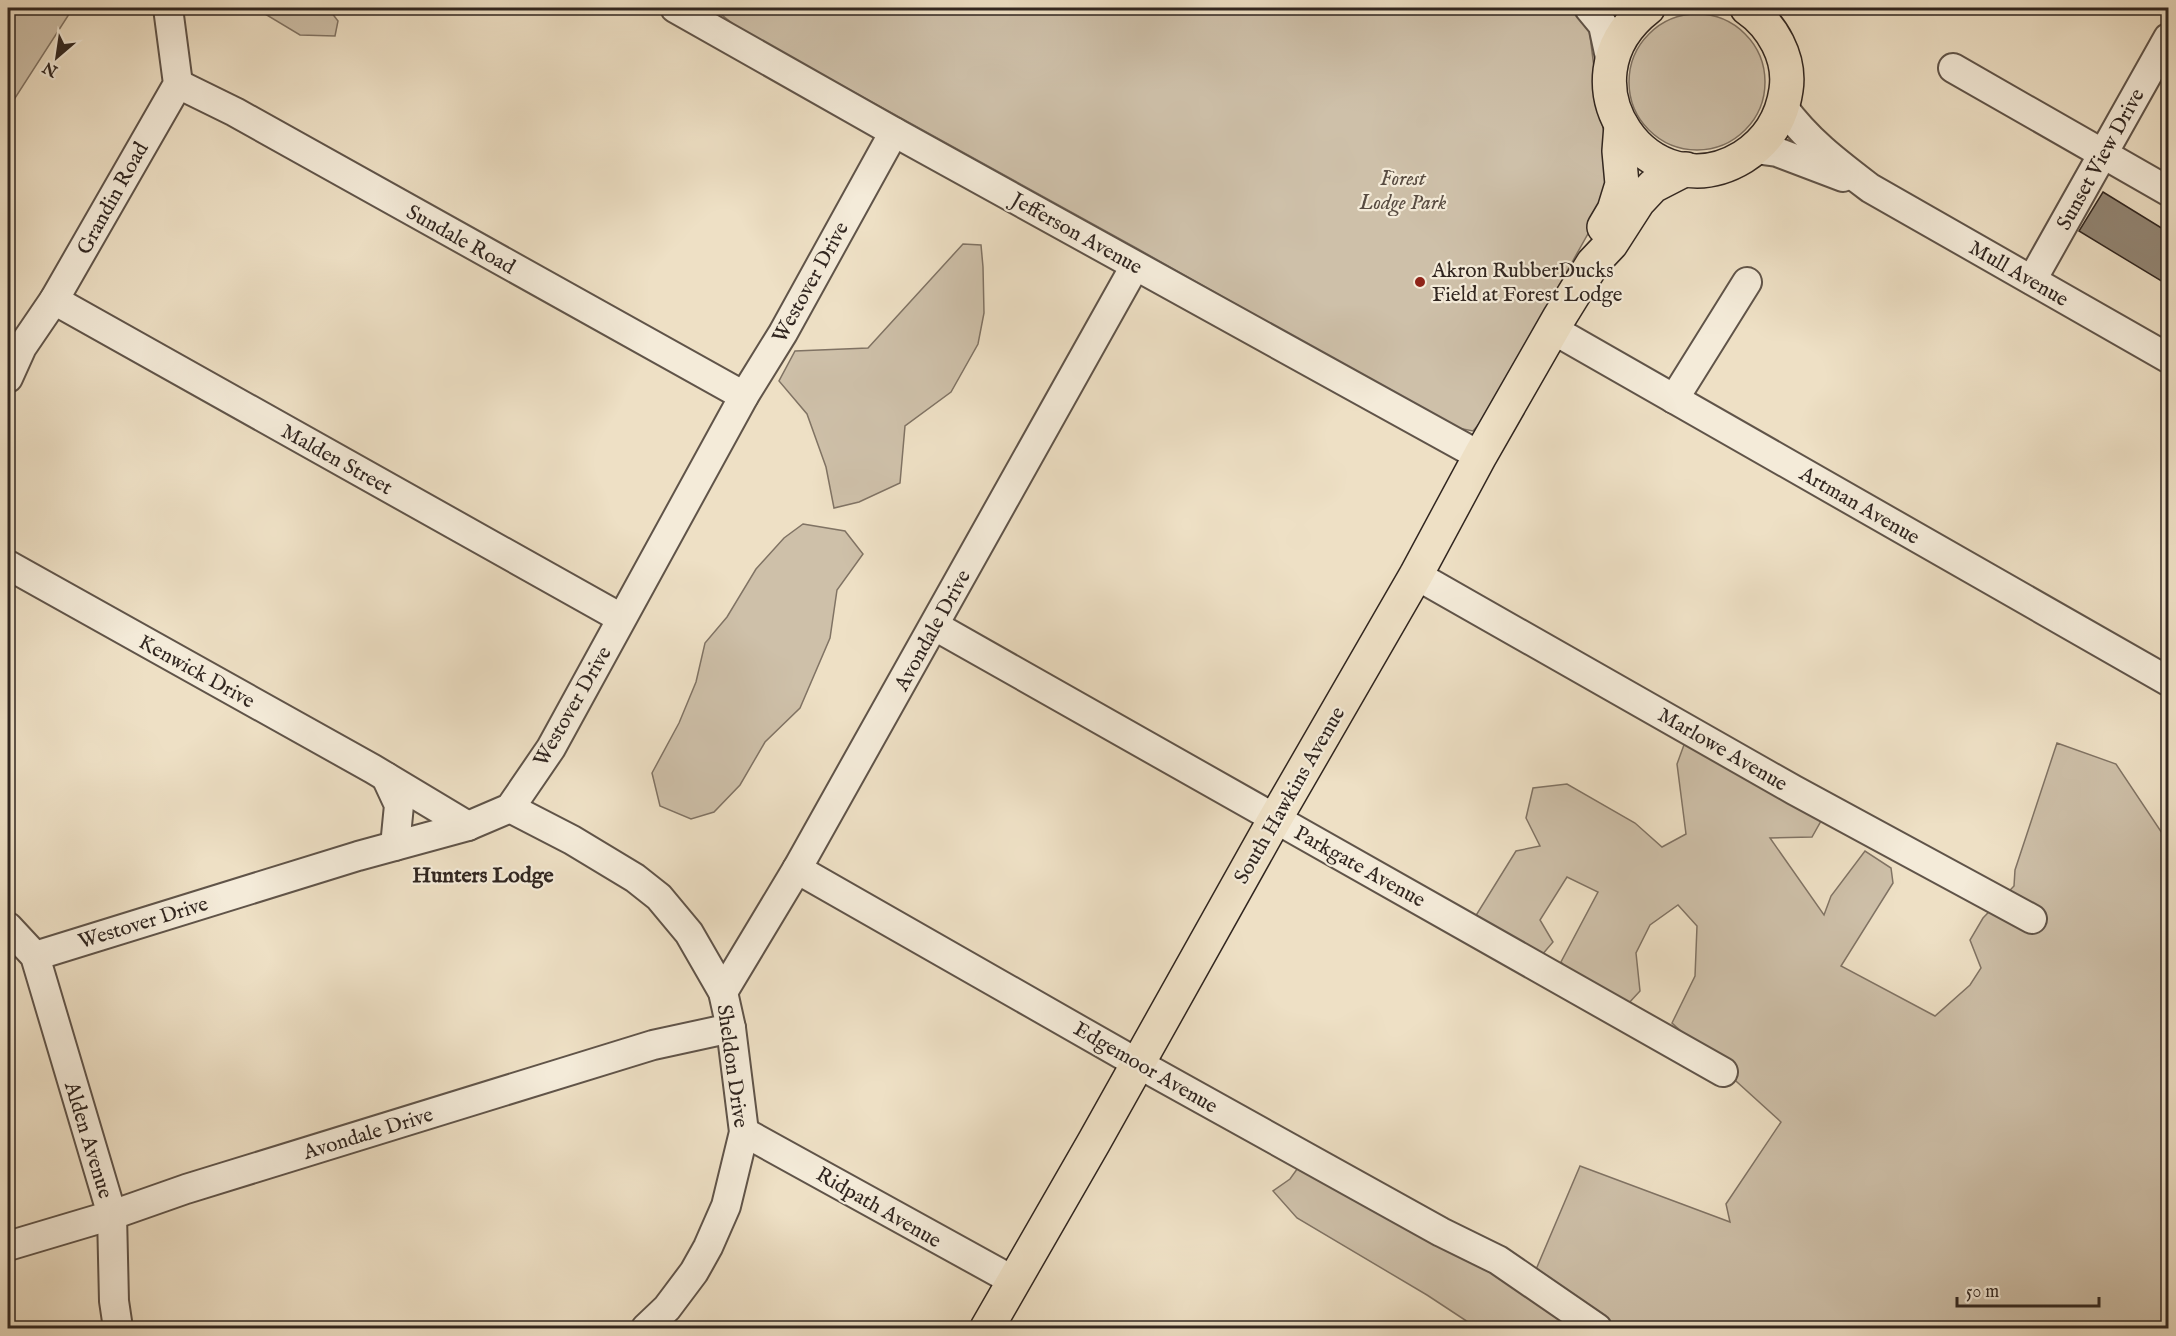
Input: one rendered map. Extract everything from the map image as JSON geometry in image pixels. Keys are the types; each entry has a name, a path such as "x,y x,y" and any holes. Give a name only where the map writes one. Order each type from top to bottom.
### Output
{"main road":[{"path":"1647,8 1630,23 1618,41 1611,62 1609,83 1612,105 1621,125 1633,142 1648,155 1666,164 1686,169 1710,169 1734,162 1755,149 1772,130 1783,107 1787,86 1785,65 1779,45 1761,14"},
{"name":"South Hawkins Avenue","path":"1593,263 1599,237 1614,210 1622,184 1619,151 1621,125"},
{"name":"South Hawkins Avenue","path":"987,1329 1275,818 1416,575 1552,329 1593,263 1611,244 1638,202 1653,186 1686,169"}],"street":[{"path":"168,8 178,84"},
{"name":"Jefferson Avenue","path":"675,8 894,132 1480,456"},
{"path":"1589,8 1603,25 1611,62"},
{"name":"Sunset View Drive","path":"2032,280 2169,38"},
{"path":"1953,68 2169,191"},
{"name":"Grandin Road","path":"8,378 15,342 54,300 178,84"},
{"name":"Sundale Road","path":"178,84 235,112 744,396"},
{"name":"Mull Avenue","path":"1783,107 1800,130 1870,188 2169,357"},
{"name":"Westover Drive","path":"35,956 394,846 468,826 510,808 551,748 744,396 783,333 894,132"},
{"name":"Mull Avenue","path":"1755,149 1777,152 1870,188"},
{"name":"Avondale Drive","path":"723,992 797,869 935,626 1135,266"},
{"path":"1674,399 1747,282"},
{"name":"Malden Street","path":"54,300 621,618"},
{"name":"Artman Avenue","path":"1552,329 2169,681"},
{"name":"Kenwick Drive","path":"8,565 386,777 468,826"},
{"name":"Marlowe Avenue","path":"1416,575 1794,790 2032,919"},
{"name":"Parkgate Avenue","path":"935,626 1723,1071"},
{"path":"386,777 399,805 394,846"},
{"name":"Sheldon Drive","path":"510,808 581,845 635,878 659,897 689,933 723,992 731,1028 744,1132 726,1206 708,1247 694,1272 667,1308 646,1329"},
{"name":"Edgemoor Avenue","path":"797,869 1137,1063 1430,1226 1498,1260 1598,1329"},
{"path":"8,927 35,956"},
{"name":"Alden Avenue","path":"35,956 112,1215 114,1301 118,1329"},
{"name":"Avondale Drive","path":"8,1245 112,1215 198,1185 653,1045 731,1028"},
{"name":"Ridpath Avenue","path":"744,1132 1014,1281"}],"green space":[{"path":"8,8 73,8 8,109"},
{"path":"255,8 328,8 338,21 335,36 300,35"},
{"name":"Forest Lodge Park","path":"720,8 1578,8 1589,28 1599,107 1613,178 1608,198 1486,416 1473,431 1453,427 1138,249 738,28 722,15"},
{"path":"1697,14 1723,19 1745,34 1760,56 1765,82 1760,108 1745,130 1723,145 1697,150 1671,145 1649,130 1634,108 1629,82 1634,56 1649,34 1671,19"},
{"path":"963,244 981,245 984,313 978,344 951,392 905,426 900,483 859,502 834,508 826,467 807,414 779,381 795,351 868,348"},
{"path":"803,524 845,531 863,554 837,590 830,638 800,708 765,742 740,785 714,812 691,819 660,806 652,773 679,723 696,682 705,643 727,617 756,569 784,538"},
{"path":"1685,742 1821,821 1812,837 1770,838 1824,915 1831,896 1865,851 1891,868 1893,883 1841,966 1935,1016 1970,985 1981,968 1970,940 1983,918 2014,886 2015,870 2057,743 2116,764 2168,842 2168,1328 1484,1328 1468,1322 1297,1218 1273,1191 1290,1179 1300,1165 1526,1293 1580,1166 1730,1222 1726,1204 1781,1122 1672,1023 1695,976 1697,926 1678,905 1650,925 1636,953 1640,991 1627,1005 1577,980 1561,962 1598,892 1567,877 1540,920 1553,942 1541,956 1475,917 1516,851 1540,846 1526,818 1533,788 1567,784 1635,823 1662,847 1686,834 1677,764"}],"building":[{"path":"2103,192 2168,232 2168,285 2079,231"}],"place":[{"name":"Akron RubberDucks Field at Forest Lodge","path":"1420,282"}],"district":[{"name":"Hunters Lodge","path":"483,874"}]}
